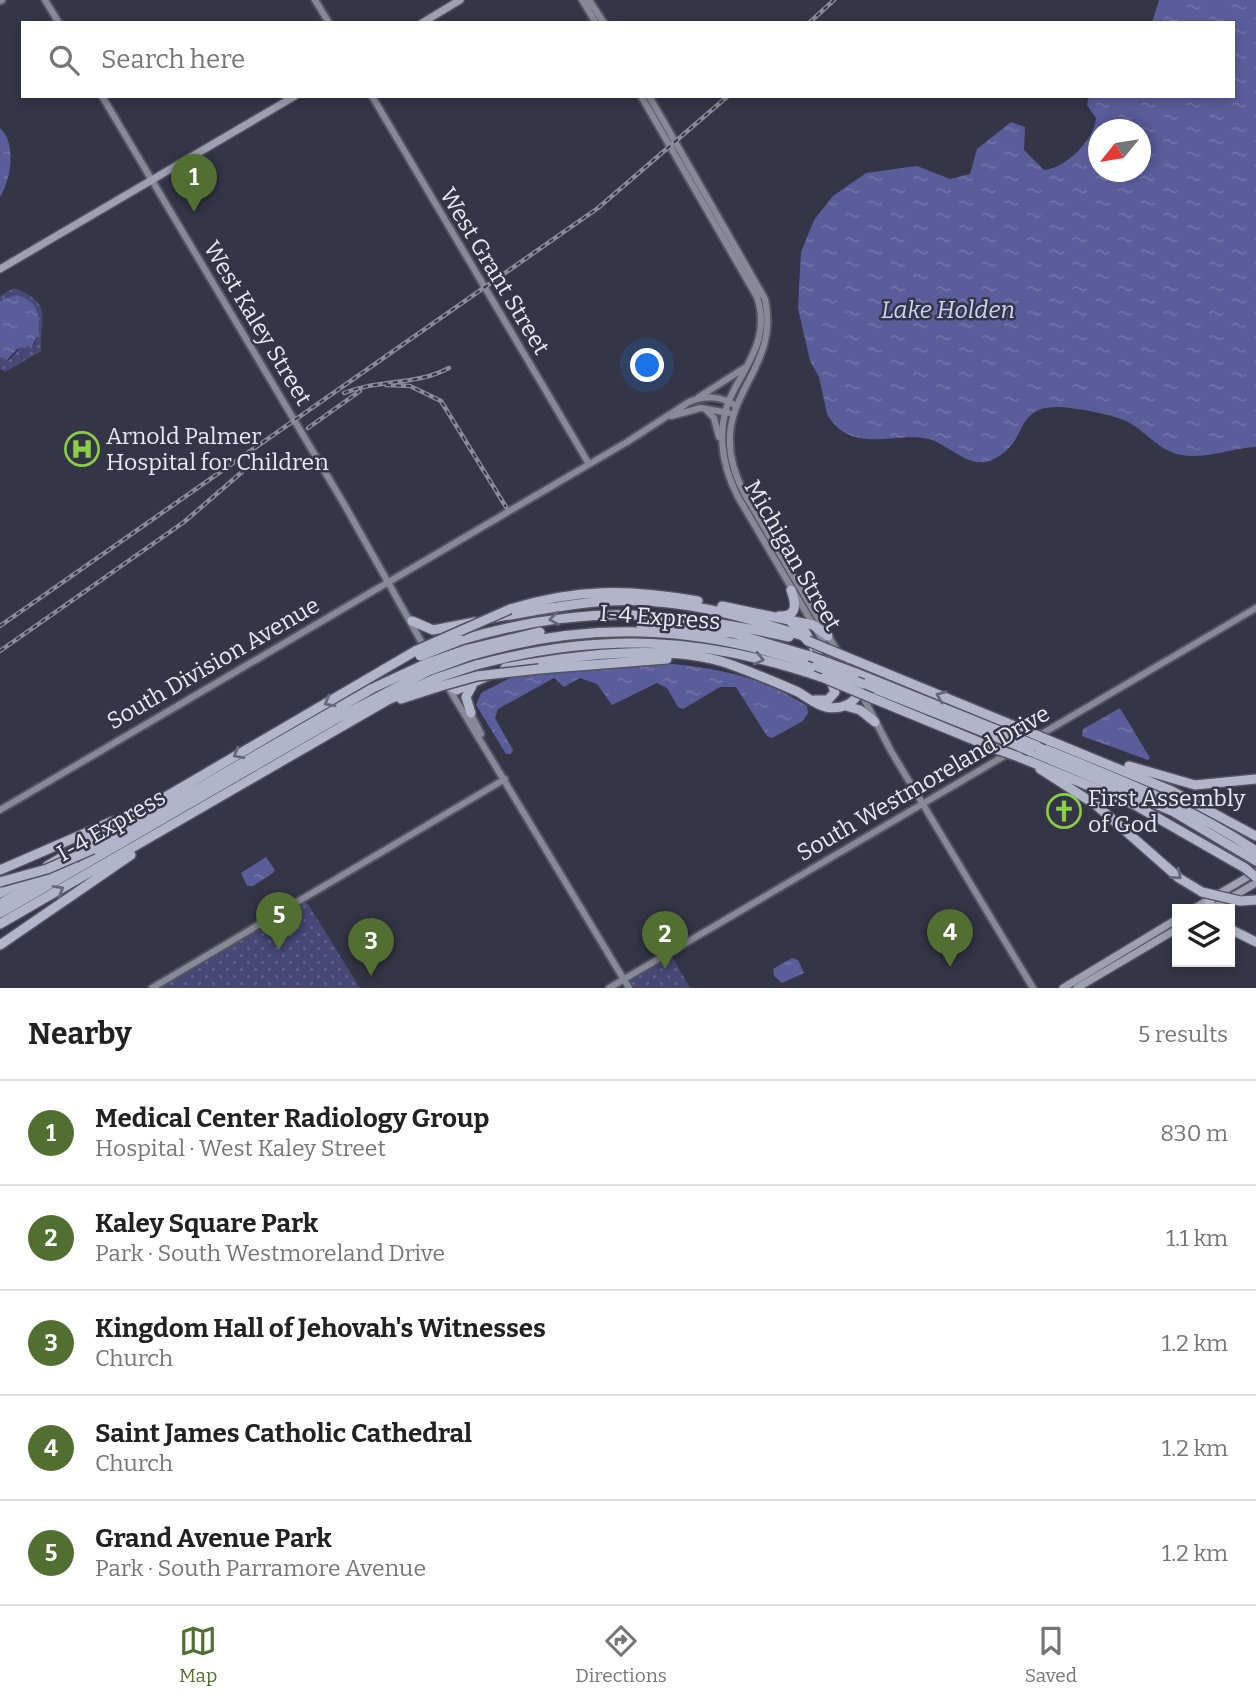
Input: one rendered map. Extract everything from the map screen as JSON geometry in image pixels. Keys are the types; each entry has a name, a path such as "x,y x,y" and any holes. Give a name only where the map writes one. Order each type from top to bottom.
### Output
{"highway":[{"path":"750,611 789,615 796,605 792,590"},
{"path":"693,646 552,656 505,668 457,690 428,666 428,642 434,635 509,613 548,598 590,592 644,592 750,611 792,622 806,633 834,686 835,692 828,700 813,700"},
{"path":"531,611 592,596 678,597"},
{"path":"412,621 433,630 509,613 610,600 677,604 734,615 803,636 808,641"},
{"path":"0,924 386,702 428,666 509,613"},
{"path":"0,893 360,684 428,666 465,649 545,621 627,613 719,621 808,641 1172,791 1256,838"},
{"path":"778,618 813,625 828,636"},
{"name":"I-4 Express","path":"0,904 373,688 465,649 558,629 656,625 732,633 856,673 1013,740 1028,754 1172,811 1256,861"},
{"name":"I-4 Express","path":"465,649 559,635 637,630 742,643 816,666 860,690 1013,740"},
{"path":"449,631 442,640 442,645 460,676 468,683 483,679"},
{"path":"428,666 476,665 573,644 637,642 693,646 771,661 824,678 996,749 1028,754 1135,805 1256,874"},
{"path":"505,668 647,654 713,660 750,672 827,708 845,706 860,710 874,722"},
{"path":"428,666 477,676 666,659 697,660 750,672"},
{"name":"I-4 Express","path":"0,913 428,666"},
{"path":"471,713 466,697 472,685"},
{"path":"845,706 860,690"},
{"path":"1048,740 1062,740 1150,774 1184,783 1222,784 1256,779"},
{"path":"1028,754 1096,805 1179,878 1202,892 1240,901 1256,900"},
{"name":"I-4 Express","path":"1028,754 1162,797 1256,851"},
{"path":"0,945 209,804"},
{"path":"0,870 115,820 128,817"},
{"path":"0,882 47,869 93,849"},
{"path":"0,937 41,915"},
{"path":"1235,932 1256,942"}],"main road":[{"path":"425,21 460,0"},
{"path":"0,269 292,98"},
{"path":"1213,904 1256,874"},
{"path":"1214,904 1256,883"},
{"path":"1063,988 1172,922"},
{"path":"1077,988 1172,932"}],"street":[{"path":"45,0 58,21"},
{"path":"315,0 328,21"},
{"path":"582,0 595,21"},
{"path":"589,0 603,21"},
{"name":"West Kaley Street","path":"103,98 412,621 428,666 505,779"},
{"name":"West Grant Street","path":"373,98 589,464"},
{"name":"Michigan Street","path":"642,98 757,297 762,312 761,328 750,363 732,404 721,446 733,487 813,625 860,690"},
{"name":"Michigan Street","path":"650,98 765,299 768,313 766,344 732,404"},
{"name":"South Division Avenue","path":"0,810 670,417 750,363"},
{"path":"721,446 715,418 701,408 699,397 732,404"},
{"name":"South Division Avenue","path":"670,417 701,408 729,413"},
{"name":"Michigan Street","path":"729,413 729,445 737,479 860,690 874,722 1033,988"},
{"name":"South Westmoreland Drive","path":"608,988 1256,608"},
{"name":"West Kaley Street","path":"417,631 428,642 471,713 505,779"},
{"path":"152,988 505,779 629,988"}],"shaded area":[{"path":"14,288 27,294 40,306 41,351 5,372 0,369 0,357 9,360 20,348 35,344 36,337 40,336 40,326 12,297 0,301 0,296"},
{"path":"303,901 308,904 360,988 159,988"},
{"path":"672,956 690,988 635,988 630,981"}],"water":[{"name":"Lake Holden","path":"1159,0 1256,0 1256,447 1197,456 1177,454 1122,419 1061,407 1035,412 1027,418 1004,453 984,462 967,459 929,439 861,438 837,427 827,414 819,377 810,361 798,308 801,252 814,220 833,196 866,173 917,166 950,179 970,174 977,149 1011,122 1025,127 1024,150 1044,170 1069,159 1088,138 1088,182 1151,182 1151,119 1096,118 1087,105 1089,98 1235,98 1235,21 1153,21"},
{"path":"0,128 9,143 10,162 7,181 0,197"},
{"path":"16,295 30,301 37,310 40,337 36,337 31,349 28,346 17,349 7,360 0,357 0,301"},
{"path":"673,664 743,676 790,696 807,706 808,713 803,721 772,738 767,736 736,687 720,687 683,709 678,707 667,688 657,683 612,705 597,684 580,678 564,687 554,678 498,709 495,718 513,750 511,754 506,754 476,705 481,693 510,678 544,672"},
{"path":"1120,708 1150,758 1148,760 1082,736 1083,729"},
{"path":"266,857 275,870 253,886 247,886 241,873"},
{"path":"792,958 798,960 804,973 782,983 774,976 773,969"}],"railway":[{"path":"811,21 834,0"},
{"path":"0,626 598,208 726,98"},
{"path":"344,393 423,378 449,368"},
{"path":"386,385 410,386 441,401 506,507"},
{"path":"308,428 360,391"},
{"path":"0,651 184,522 242,472"}],"place":[{"name":"Medical Center Radiology Group","path":"194,212"},
{"name":"Arnold Palmer Hospital for Children","path":"82,449"},
{"name":"First Assembly of God","path":"1064,811"},
{"name":"Grand Avenue Park","path":"279,950"},
{"name":"Saint James Catholic Cathedral","path":"950,967"},
{"name":"Kaley Square Park","path":"665,969"},
{"name":"Kingdom Hall of Jehovah's Witnesses","path":"371,976"}]}
